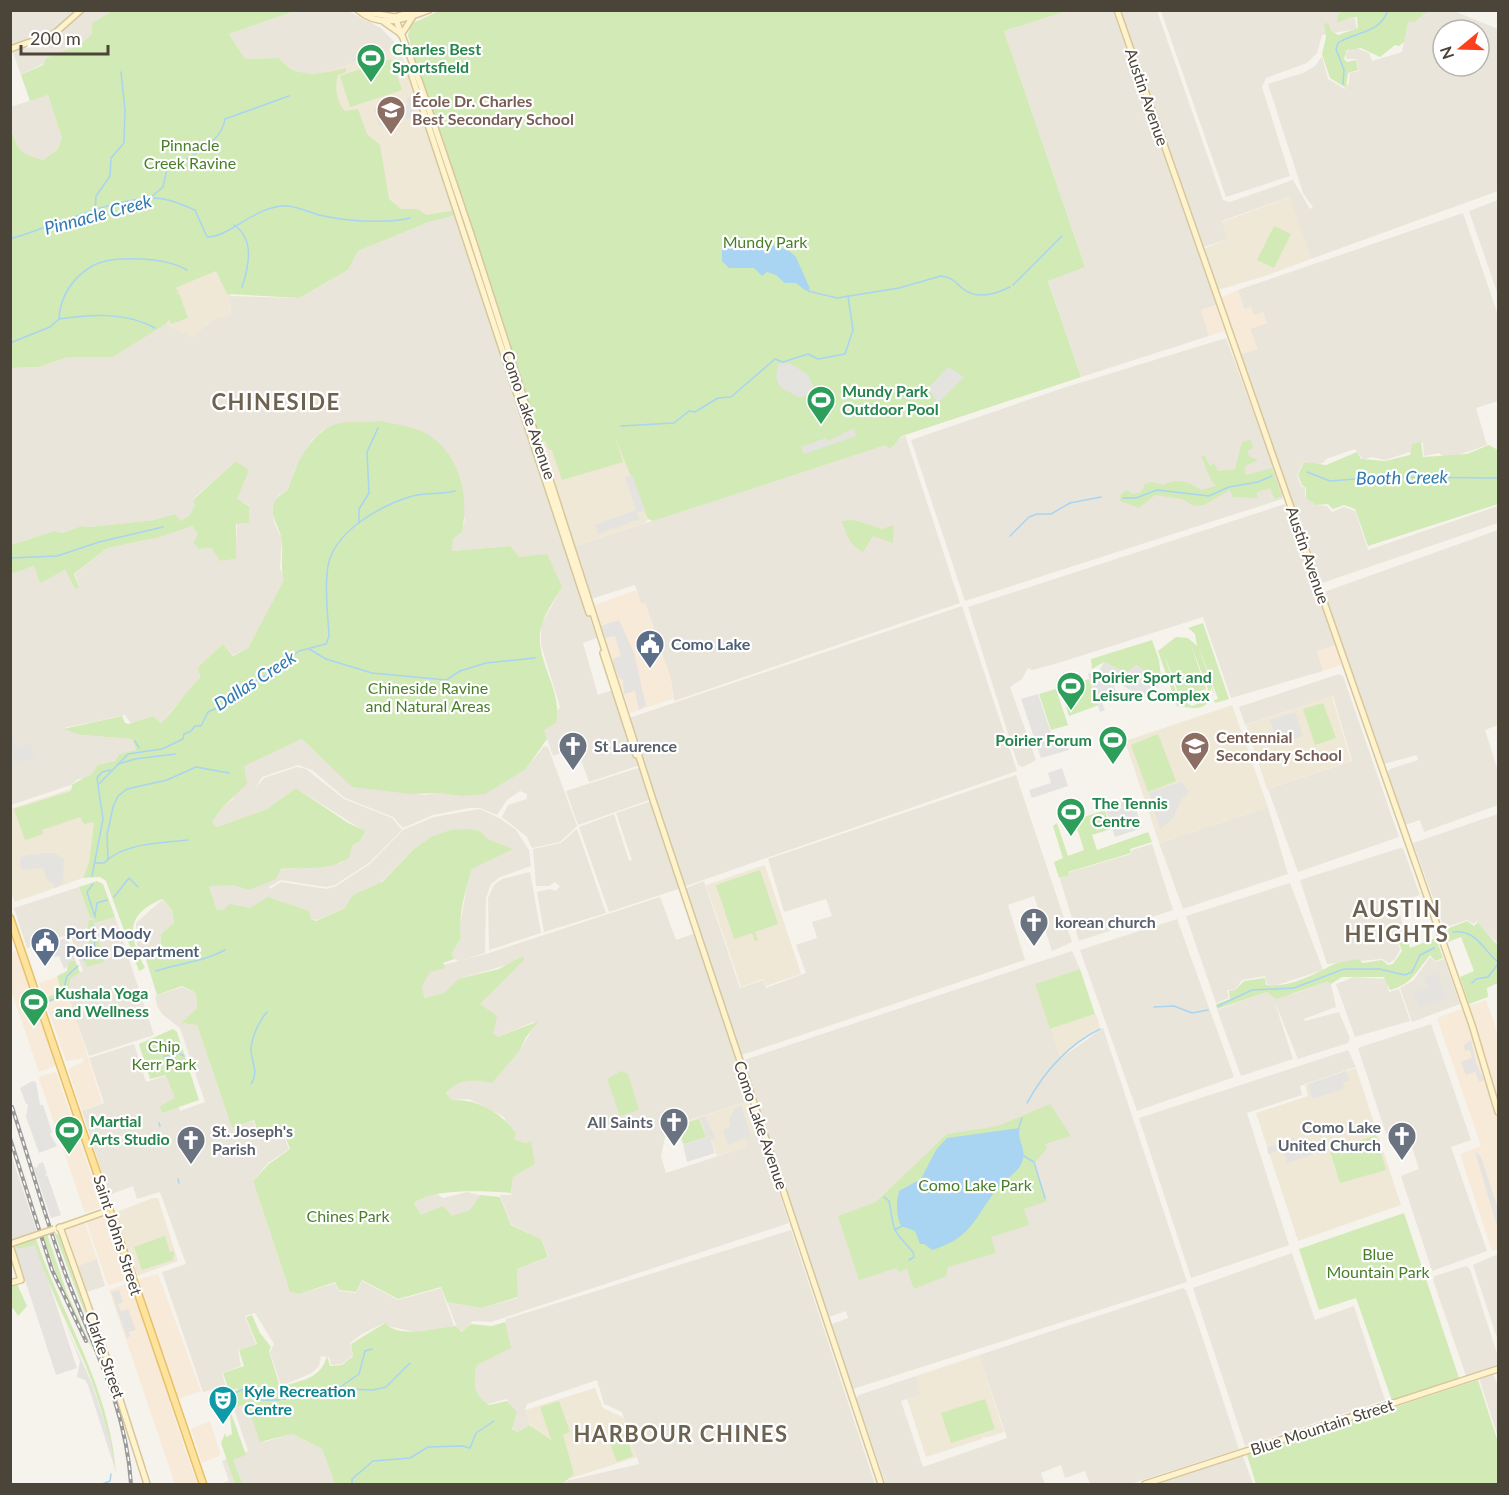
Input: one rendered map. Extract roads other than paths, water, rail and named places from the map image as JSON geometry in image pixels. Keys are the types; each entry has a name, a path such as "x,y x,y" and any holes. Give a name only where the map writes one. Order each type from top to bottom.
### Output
{"main road":[{"path":"10,49 55,33 81,10"},
{"path":"382,19 386,10"},
{"path":"358,11 371,19 395,19 429,10"},
{"name":"Austin Avenue","path":"1117,10 1498,1101 1498,1112"},
{"path":"382,19 401,35 414,14"},
{"name":"Como Lake Avenue","path":"395,19 626,729 641,766 881,1485"},
{"name":"Saint Johns Street","path":"10,918 203,1485"},
{"path":"10,1283 21,1280 10,1245 110,1210"},
{"name":"Clarke Street","path":"57,1228 111,1372 147,1485"},
{"name":"Blue Mountain Street","path":"1145,1485 1498,1369"}],"water":[{"path":"744,237 788,250 796,257 810,289 806,291 796,283 785,283 776,275 767,272 762,276 754,268 729,268 722,261 722,244 728,240"},
{"path":"1020,1128 1019,1136 1024,1155 1021,1164 1016,1172 997,1189 964,1233 932,1250 920,1244 915,1231 901,1226 897,1209 899,1191 921,1179 936,1150 947,1138"}],"waterway":[{"path":"1343,84 1344,70 1336,49 1338,43 1373,28 1379,24 1388,10"},
{"path":"95,211 96,196 110,176 111,158 124,143 125,110 121,72"},
{"path":"150,198 163,187 168,164 175,160 184,161 210,144 220,133 225,119 289,96"},
{"name":"Pinnacle Creek","path":"10,239 98,209 150,198 168,200 195,210 207,237 216,236 265,210 276,207 288,206 319,215 352,220 389,221 410,218"},
{"path":"234,225 241,231 248,245 247,270 242,287"},
{"path":"1013,285 1062,236"},
{"path":"10,343 50,327 59,319 62,303 73,282 85,271 101,262 126,259 154,260 187,270"},
{"path":"808,291 837,298 899,288 941,276 951,279 973,294 992,294 1010,287"},
{"path":"621,426 674,423 689,411 695,412 718,398 731,397 775,359 783,362 808,354 818,359 845,354 853,330 848,296"},
{"path":"59,319 83,316 120,317 155,328"},
{"path":"359,523 359,509 369,493 367,452 378,428"},
{"name":"Booth Creek","path":"1307,472 1330,481 1380,477 1498,478"},
{"name":"Booth Creek","path":"1123,498 1136,498 1157,490 1209,496 1229,487 1258,482 1272,476"},
{"name":"Dallas Creek","path":"99,784 128,754 162,749 183,739 184,734 195,726 201,726 208,712 230,702 240,689 276,670 299,651 326,644 329,636 326,592 328,566 339,542 359,522 384,507 409,497 455,491"},
{"name":"Booth Creek","path":"1010,536 1029,517 1037,514 1051,514 1070,503 1101,497"},
{"path":"10,558 57,556 99,542 163,527"},
{"path":"309,649 326,659 372,673 446,680 460,671 486,663 535,658"},
{"path":"135,741 139,748"},
{"path":"118,764 135,759 175,754"},
{"path":"108,859 107,835 113,807 118,796 127,789 167,780 196,767 229,773"},
{"name":"Dallas Creek","path":"92,876 103,819 97,778 102,772 110,770"},
{"path":"95,863 104,863 121,851 132,848 188,840"},
{"path":"114,897 129,878 138,887"},
{"name":"Dallas Creek","path":"93,884 87,892 95,917"},
{"path":"95,915 97,903 107,900"},
{"name":"Dallas Creek","path":"84,960 95,947 93,926"},
{"path":"1453,932 1461,932 1473,937 1498,962"},
{"path":"1218,1006 1252,990 1294,988 1344,969 1379,969 1405,975 1412,972 1420,955 1434,948"},
{"path":"156,971 200,960 225,950"},
{"path":"1472,983 1476,979 1488,977 1498,964"},
{"name":"Dallas Creek","path":"62,996 67,976 78,966"},
{"name":"Dallas Creek","path":"48,1001 69,994"},
{"path":"1154,1007 1174,1006 1192,1013 1208,1010"},
{"path":"251,1084 255,1071 251,1051 252,1041 258,1025 267,1012"},
{"path":"1027,1103 1058,1060 1077,1043 1100,1029"},
{"path":"164,1056 171,1056 176,1052 184,1056"},
{"path":"1019,1127 1022,1118"},
{"path":"1024,1156 1034,1162 1045,1198"},
{"path":"178,1179 179,1183"},
{"path":"884,1197 889,1201 895,1229 913,1252 914,1257 909,1260"},
{"path":"895,1230 902,1226"},
{"path":"1339,1268 1343,1267"},
{"path":"336,1390 359,1374 365,1351 372,1349"},
{"path":"235,1393 246,1388 262,1400 277,1400 348,1389 373,1390 386,1387 410,1363"},
{"path":"352,1484 352,1479 373,1461 410,1458 428,1447 462,1446 470,1448 476,1433 494,1421"},
{"path":"102,1484 110,1481 111,1474"},
{"path":"95,1484 101,1484"}],"railway":[{"path":"12,1107 60,1260 116,1405 128,1456 131,1484"},
{"path":"10,1138 52,1270 86,1341"}],"place":[{"name":"Charles Best Sportsfield","path":"371,84"},
{"name":"École Dr. Charles Best Secondary School","path":"391,136"},
{"name":"Mundy Park Outdoor Pool","path":"821,426"},
{"name":"Como Lake","path":"650,670"},
{"name":"Poirier Sport and Leisure Complex","path":"1071,712"},
{"name":"Poirier Forum","path":"1113,766"},
{"name":"St Laurence","path":"573,772"},
{"name":"Centennial Secondary School","path":"1195,772"},
{"name":"The Tennis Centre","path":"1071,838"},
{"name":"korean church","path":"1034,948"},
{"name":"Port Moody Police Department","path":"45,968"},
{"name":"Kushala Yoga and Wellness","path":"34,1028"},
{"name":"All Saints","path":"674,1148"},
{"name":"Martial Arts Studio","path":"69,1156"},
{"name":"Como Lake United Church","path":"1402,1162"},
{"name":"St. Joseph's Parish","path":"191,1166"},
{"name":"Kyle Recreation Centre","path":"223,1426"}],"district":[{"name":"CHINESIDE","path":"276,402"},
{"name":"AUSTIN HEIGHTS","path":"1397,922"},
{"name":"HARBOUR CHINES","path":"681,1434"}],"park label":[{"name":"Pinnacle Creek Ravine","path":"190,154"},
{"name":"Mundy Park","path":"765,242"},
{"name":"Chineside Ravine and Natural Areas","path":"428,697"},
{"name":"Chip Kerr Park","path":"164,1055"},
{"name":"Como Lake Park","path":"975,1185"},
{"name":"Chines Park","path":"348,1216"},
{"name":"Blue Mountain Park","path":"1378,1263"}]}
